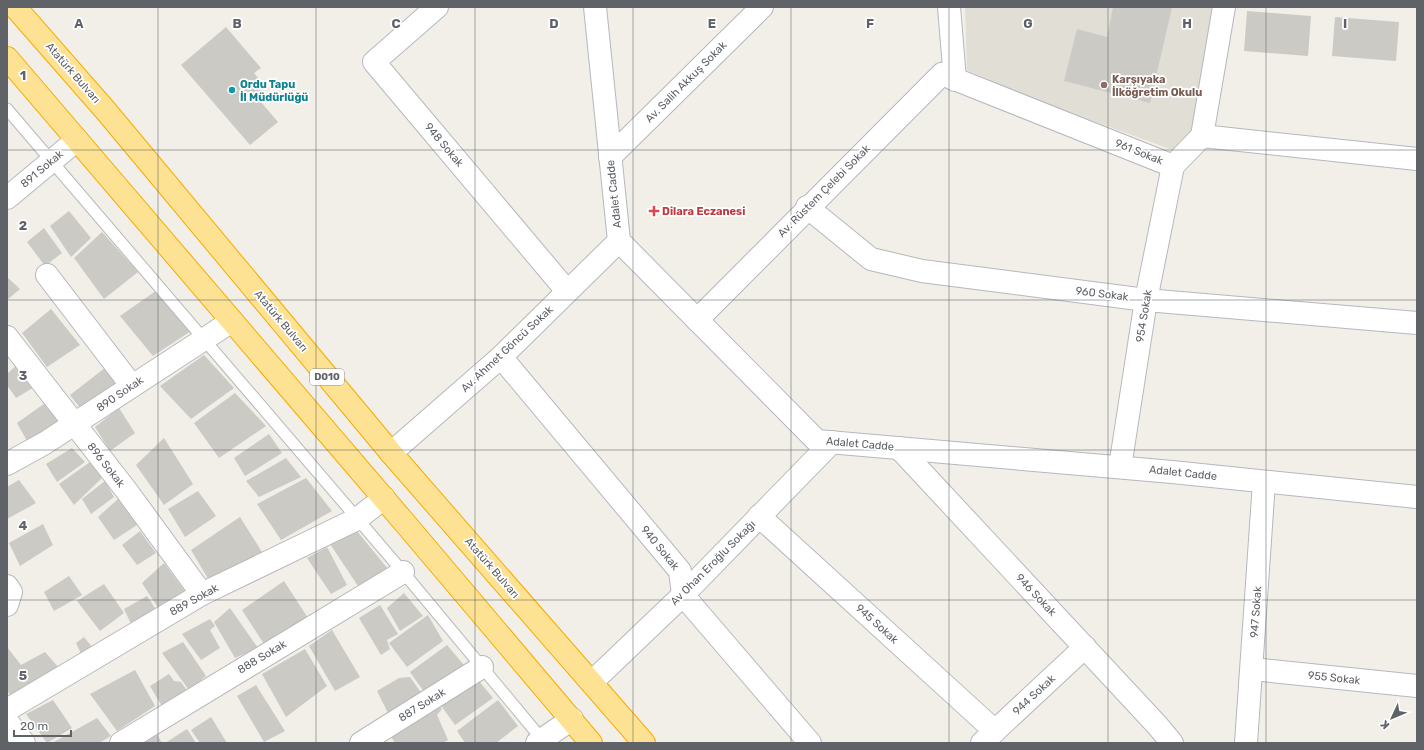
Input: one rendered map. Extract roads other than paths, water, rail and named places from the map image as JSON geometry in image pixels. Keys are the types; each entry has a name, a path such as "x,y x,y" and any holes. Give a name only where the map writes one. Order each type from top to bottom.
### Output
{"highway":[{"name":"Atatürk Bulvarı","path":"15,7 106,111 392,453 644,743"},
{"path":"7,58 384,498 591,743"}],"street":[{"name":"948 Sokak","path":"436,7 374,62 567,292"},
{"name":"Adalet Cadde","path":"595,7 619,241 817,441 1120,467 1417,497"},
{"name":"Av. Salih Akkuş Sokak","path":"610,157 762,7"},
{"path":"949,7 955,80"},
{"path":"1224,7 1202,136 1417,159"},
{"name":"Av. Rüstem Çelebi Sokak","path":"697,320 807,207 942,74 955,80"},
{"name":"961 Sokak","path":"955,80 1173,166 1202,136"},
{"name":"891 Sokak","path":"7,198 77,140"},
{"name":"954 Sokak","path":"1120,467 1146,300 1173,166"},
{"name":"960 Sokak","path":"807,207 871,259 922,271 1146,300 1417,323"},
{"name":"Av. Ahmet Göncü Sokak","path":"392,453 501,357 619,241"},
{"path":"47,275 132,386"},
{"name":"890 Sokak","path":"7,464 74,424 232,321"},
{"name":"896 Sokak","path":"7,337 126,490 202,594"},
{"name":"940 Sokak","path":"501,357 680,571 683,595"},
{"name":"Av Ohan Eroğlu Sokağı","path":"592,682 683,595 832,442"},
{"name":"946 Sokak","path":"899,448 1085,647 1172,743"},
{"name":"947 Sokak","path":"1246,743 1264,482"},
{"name":"889 Sokak","path":"7,710 202,594 357,519 384,498"},
{"name":"945 Sokak","path":"759,516 989,737"},
{"name":"888 Sokak","path":"121,743 403,572"},
{"path":"7,586 11,592 7,605"},
{"path":"683,595 810,743"},
{"name":"944 Sokak","path":"989,737 1085,647"},
{"name":"887 Sokak","path":"361,743 482,667"},
{"name":"955 Sokak","path":"1252,669 1417,686"},
{"path":"542,742 572,719"},
{"path":"7,721 24,743"}],"lane":[{"path":"7,109 403,572 542,742"}],"place":[{"name":"Karşıyaka İlköğretim Okulu","path":"1104,85"},
{"name":"Ordu Tapu İl Müdürlüğü","path":"232,90"},
{"name":"Dilara Eczanesi","path":"654,211"}]}
